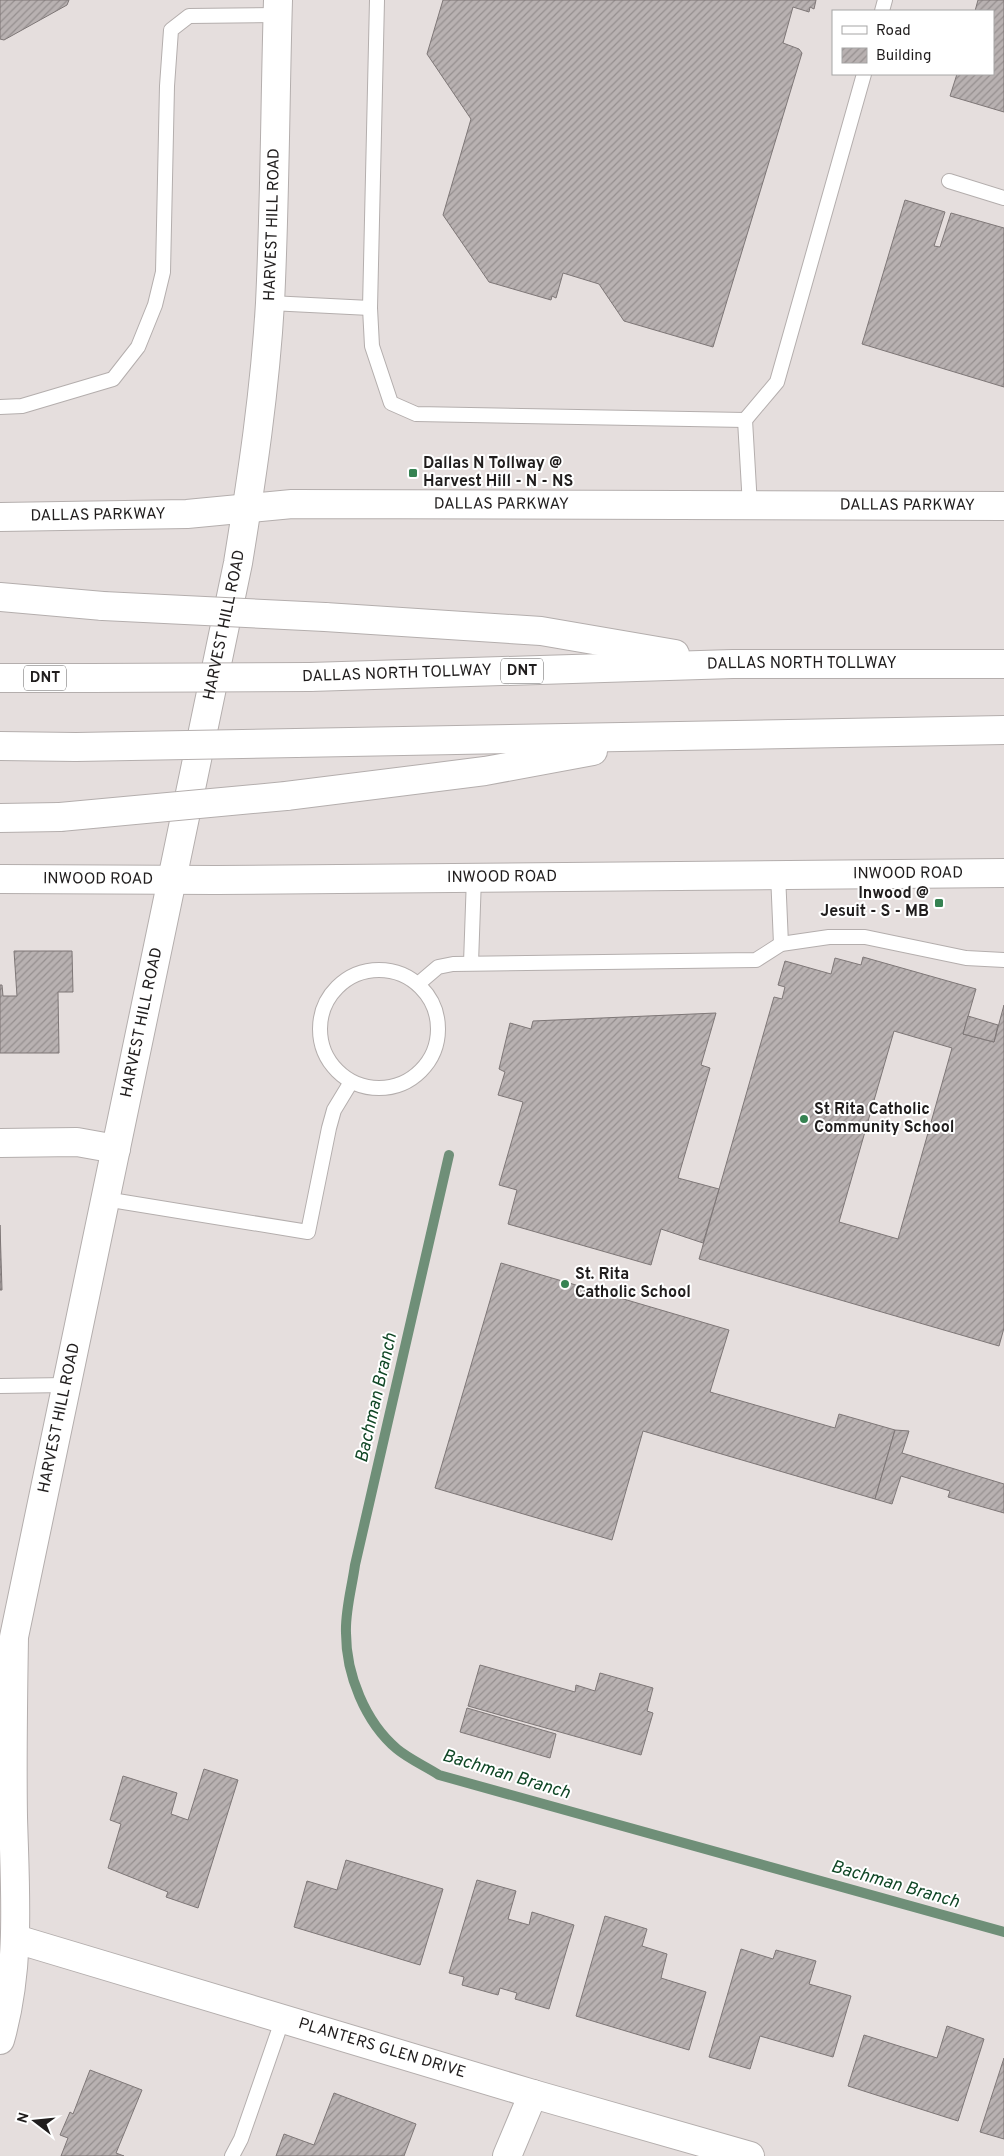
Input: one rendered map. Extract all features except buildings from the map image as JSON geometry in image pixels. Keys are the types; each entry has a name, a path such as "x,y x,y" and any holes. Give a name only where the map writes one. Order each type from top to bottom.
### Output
{"main road":[{"name":"HARVEST HILL ROAD","path":"0,2040 8,2014 16,1939 12,1737 7,1637 66,1384 116,1149 236,573 247,507 263,390 270,303 277,8"},
{"name":"DALLAS PARKWAY","path":"0,517 187,514 292,504 1004,506"},
{"path":"0,597 103,606 325,617 541,631 733,664"},
{"name":"DALLAS NORTH TOLLWAY","path":"0,678 310,677 733,664 1004,664"},
{"path":"0,746 76,747 1004,730"},
{"path":"0,818 60,817 286,796 485,771 670,737"},
{"name":"INWOOD ROAD","path":"0,879 172,880 1004,873"},
{"path":"0,1143 77,1142 116,1149"},
{"name":"PLANTERS GLEN DRIVE","path":"16,1939 533,2094 750,2156"},
{"path":"506,2156 533,2094"}],"lane":[{"path":"377,0 370,308 372,346 391,403 416,414 745,420"},
{"path":"0,407 22,406 113,378 138,347 155,305 163,272 167,86 171,30 189,16 277,8"},
{"path":"750,506 745,420 777,382 864,75"},
{"path":"949,181 1004,198"},
{"path":"270,303 370,308"},
{"path":"778,874 781,944"},
{"path":"471,963 474,877"},
{"path":"418,984 438,968 471,963 756,960 781,944 829,937 866,937 966,958 1004,960"},
{"path":"380,970 400,974 418,984 431,1000 438,1020 437,1040 431,1058 420,1073 404,1083 386,1089 368,1088 351,1082 336,1070 326,1055 320,1037 321,1018 328,999 342,983 360,973 380,970"},
{"path":"105,1199 308,1232 334,1110 351,1082"},
{"path":"0,1386 66,1384"},
{"path":"232,2156 241,2140 283,2018"}],"waterway":[{"name":"Bachman Branch","path":"449,1155 355,1565 348,1608 346,1633 349,1665 360,1696 376,1725 397,1749 439,1775 1004,1932"}],"place":[{"name":"Dallas N Tollway @ Harvest Hill - N - NS","path":"413,473"},
{"name":"Inwood @ Jesuit - S - MB","path":"939,903"},
{"name":"St Rita Catholic Community School","path":"804,1119"},
{"name":"St. Rita Catholic School","path":"565,1284"}]}
